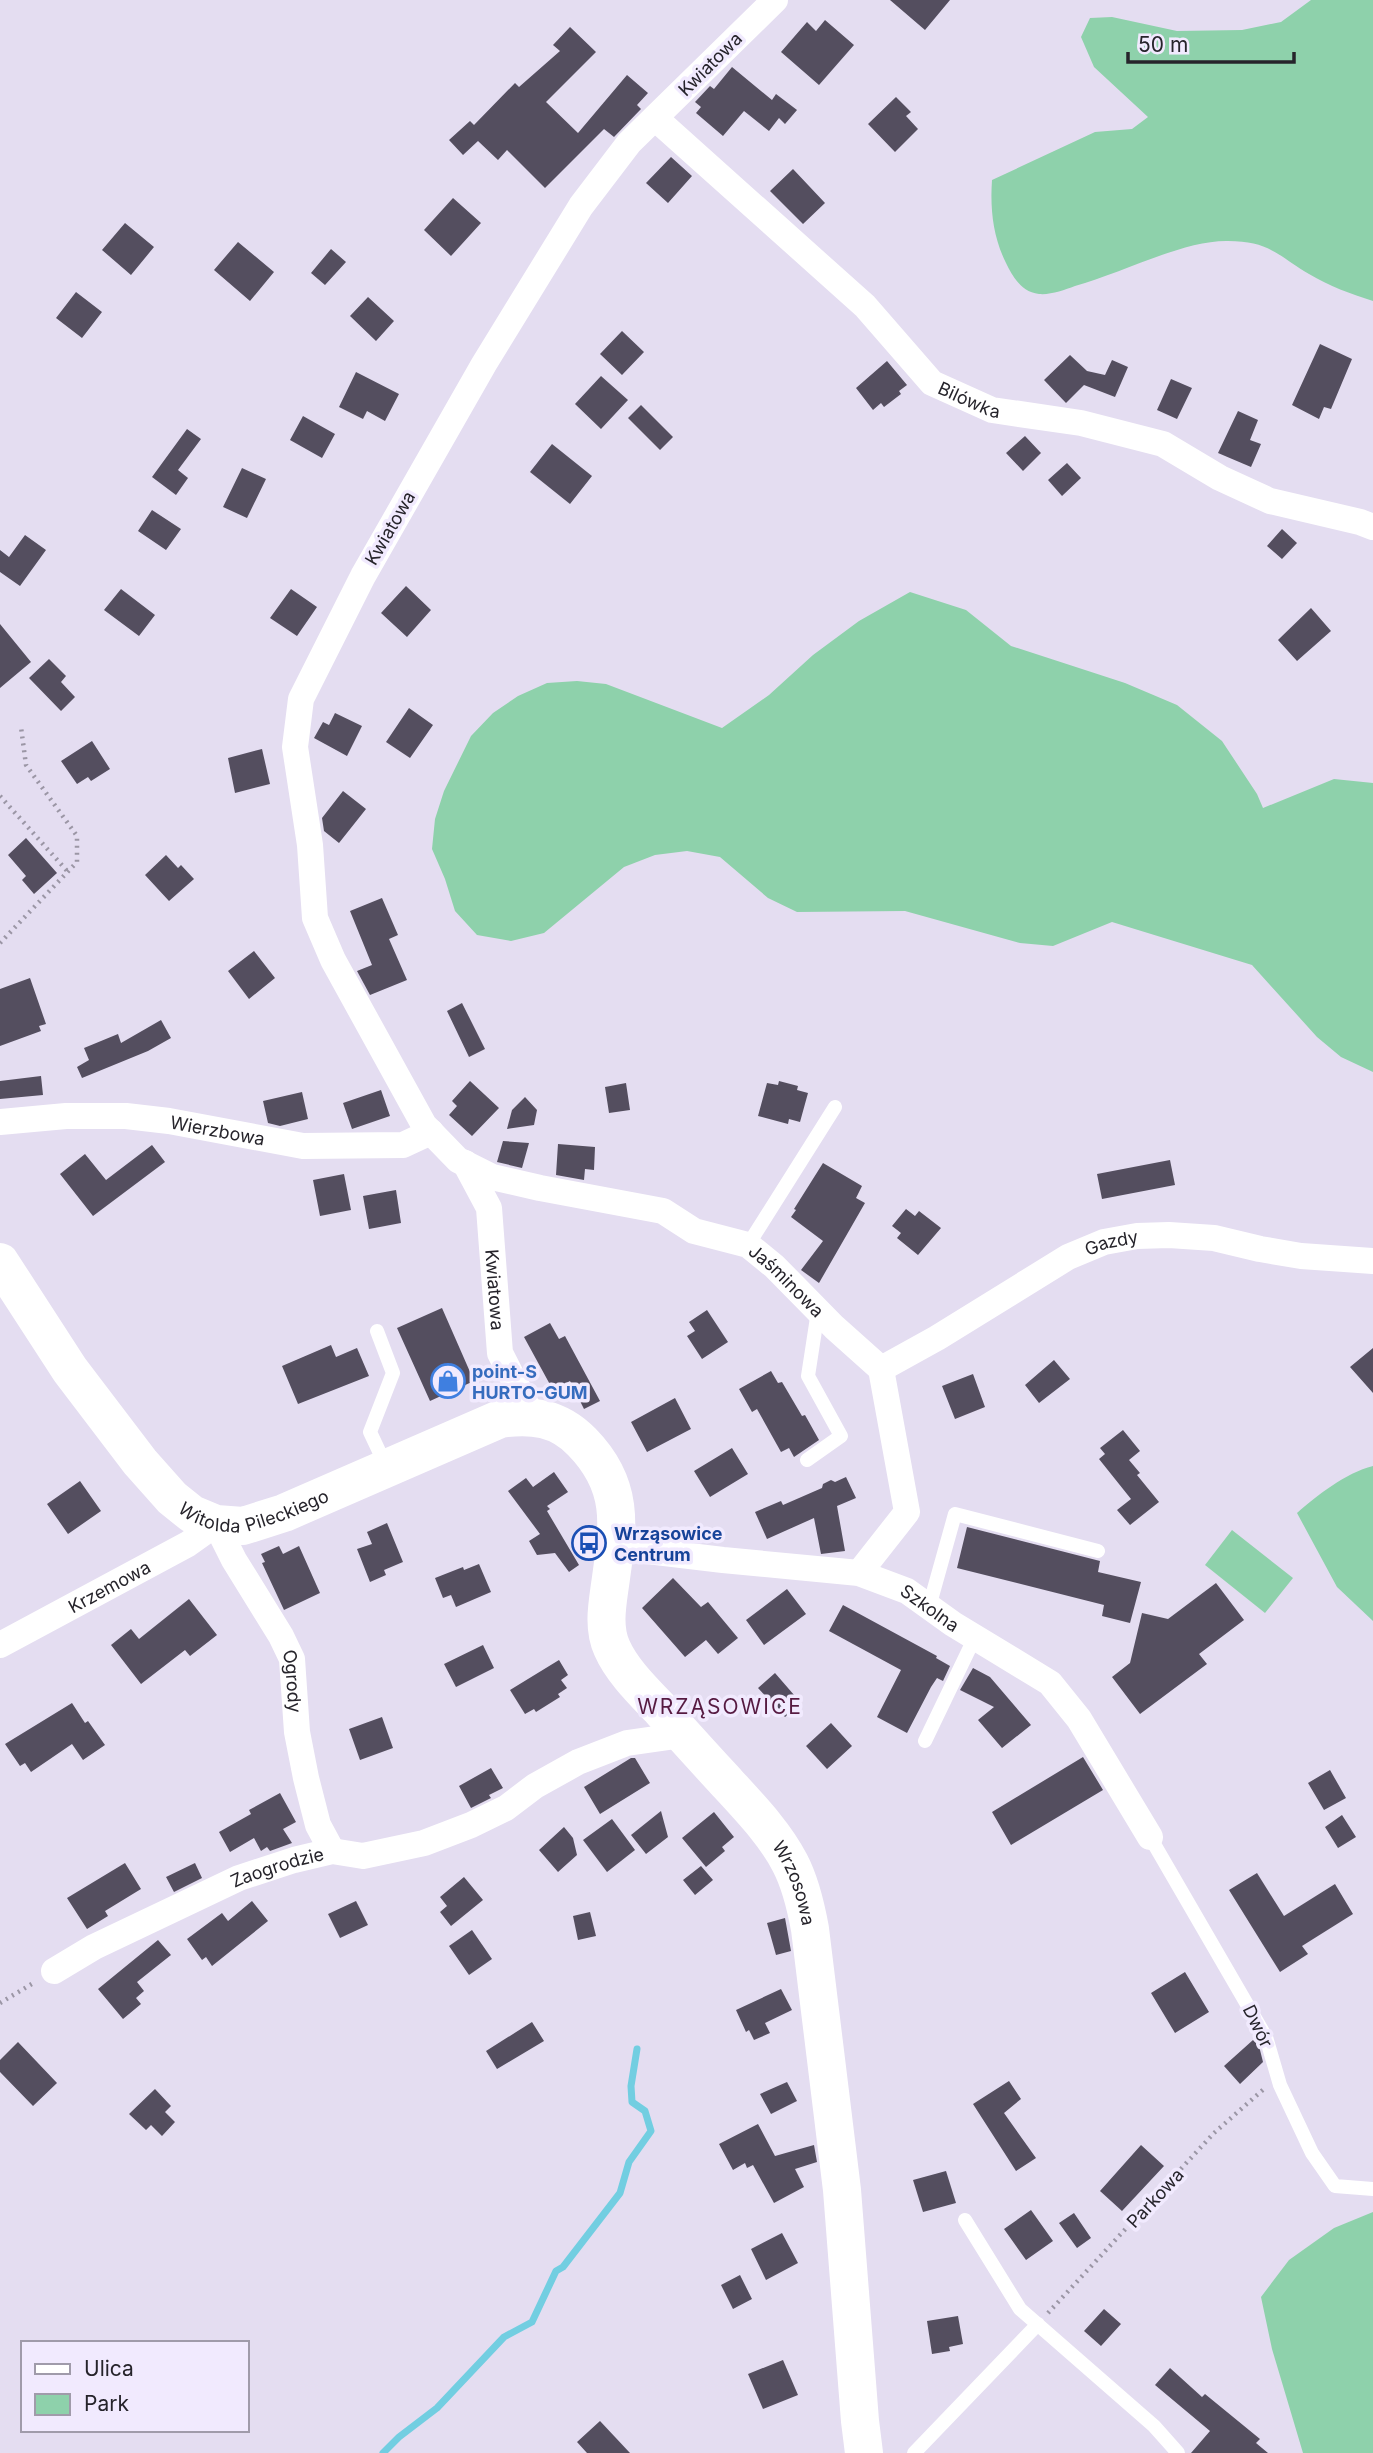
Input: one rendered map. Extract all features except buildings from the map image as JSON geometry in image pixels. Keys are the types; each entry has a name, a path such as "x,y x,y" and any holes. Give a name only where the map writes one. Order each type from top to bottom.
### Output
{"street":[{"name":"Kwiatowa","path":"431,1132 424,1125 333,960 315,918 310,845 295,747 301,699 363,576 484,364 581,206 629,143 773,1"},
{"name":"Bilówka","path":"655,118 865,306 932,383 992,410 1081,423 1163,444 1220,478 1270,502 1373,527"},
{"name":"Wierzbowa","path":"0,1122 66,1116 127,1116 169,1121 303,1146 403,1145 431,1132"},
{"name":"Jaśminowa","path":"431,1132 458,1160 492,1177 663,1211 694,1231 748,1245 774,1266 881,1369"},
{"name":"Kwiatowa","path":"465,1163 489,1208 500,1353 532,1416"},
{"name":"Gazdy","path":"881,1369 937,1338 1068,1257 1104,1242 1169,1234 1214,1238 1260,1250 1301,1256 1373,1261"},
{"name":"Witolda Pileckiego","path":"0,1262 70,1370 139,1462 172,1498 192,1514 216,1524 243,1525 262,1521 481,1425 500,1419 532,1416"},
{"path":"859,1573 907,1512 881,1369"},
{"name":"Wrzosowa","path":"532,1416 568,1429 605,1471 613,1487 616,1503 614,1546 606,1611 612,1648 626,1671 774,1837 792,1866 807,1914 842,2189 864,2453"},
{"name":"Krzemowa","path":"0,1645 188,1544 216,1524"},
{"name":"Ogrody","path":"216,1524 292,1659 297,1731 304,1767 318,1825 332,1851"},
{"name":"Szkolna","path":"614,1546 859,1573 907,1591 1050,1683 1079,1719 1150,1837"},
{"name":"Zaogrodzie","path":"54,1971 106,1941 239,1878 332,1851 363,1856 424,1843 506,1808 535,1786 578,1762 626,1743 683,1735"}],"lane":[{"path":"748,1245 835,1107"},
{"path":"807,1460 841,1436 808,1376 818,1311"},
{"path":"377,1331 393,1373 370,1432 387,1468"},
{"path":"929,1607 955,1514 1098,1551"},
{"path":"925,1741 975,1637"},
{"name":"Dwór","path":"1150,1837 1266,2036 1278,2077 1312,2153 1335,2186 1373,2189"},
{"path":"965,2220 1020,2309 1154,2426 1178,2453"},
{"path":"914,2453 1038,2324"}],"path":[{"path":"0,943 77,862 76,836 26,765 21,727"},
{"path":"0,796 68,872"},
{"path":"0,2003 54,1971"},
{"name":"Parkowa","path":"1038,2324 1214,2133 1278,2077"}],"green space":[{"path":"1311,0 1373,0 1373,301 1324,282 1263,246 1228,241 1191,246 1053,293 1033,293 1018,283 1006,263 995,233 992,180 1095,132 1132,129 1148,117 1094,67 1081,37 1090,18 1112,17 1177,31 1242,30 1281,22"},
{"path":"910,592 966,610 1011,646 1125,683 1177,705 1222,741 1257,794 1263,808 1334,779 1373,783 1373,1072 1341,1057 1317,1037 1252,965 1112,922 1053,946 1020,943 905,911 797,912 768,898 720,857 687,851 655,855 624,867 544,933 511,941 477,935 455,911 432,849 435,819 444,791 471,736 493,713 518,696 547,683 577,681 606,684 722,728 769,695 813,655 859,621"},
{"path":"1373,1466 1373,1621 1337,1587 1297,1513 1342,1479"},
{"path":"1232,1530 1293,1578 1265,1613 1205,1565"},
{"path":"1373,2212 1373,2453 1303,2453 1272,2349 1261,2297 1289,2260 1334,2228"}],"waterway":[{"path":"383,2453 437,2408 504,2337 532,2322 556,2271 563,2267 620,2193 629,2162 651,2131 645,2111 632,2102 631,2086 637,2049"}],"place":[{"name":"point-S HURTO-GUM","path":"448,1381"},
{"name":"Wrząsowice Centrum","path":"589,1543"}],"district":[{"name":"WRZĄSOWICE","path":"720,1706"}]}
